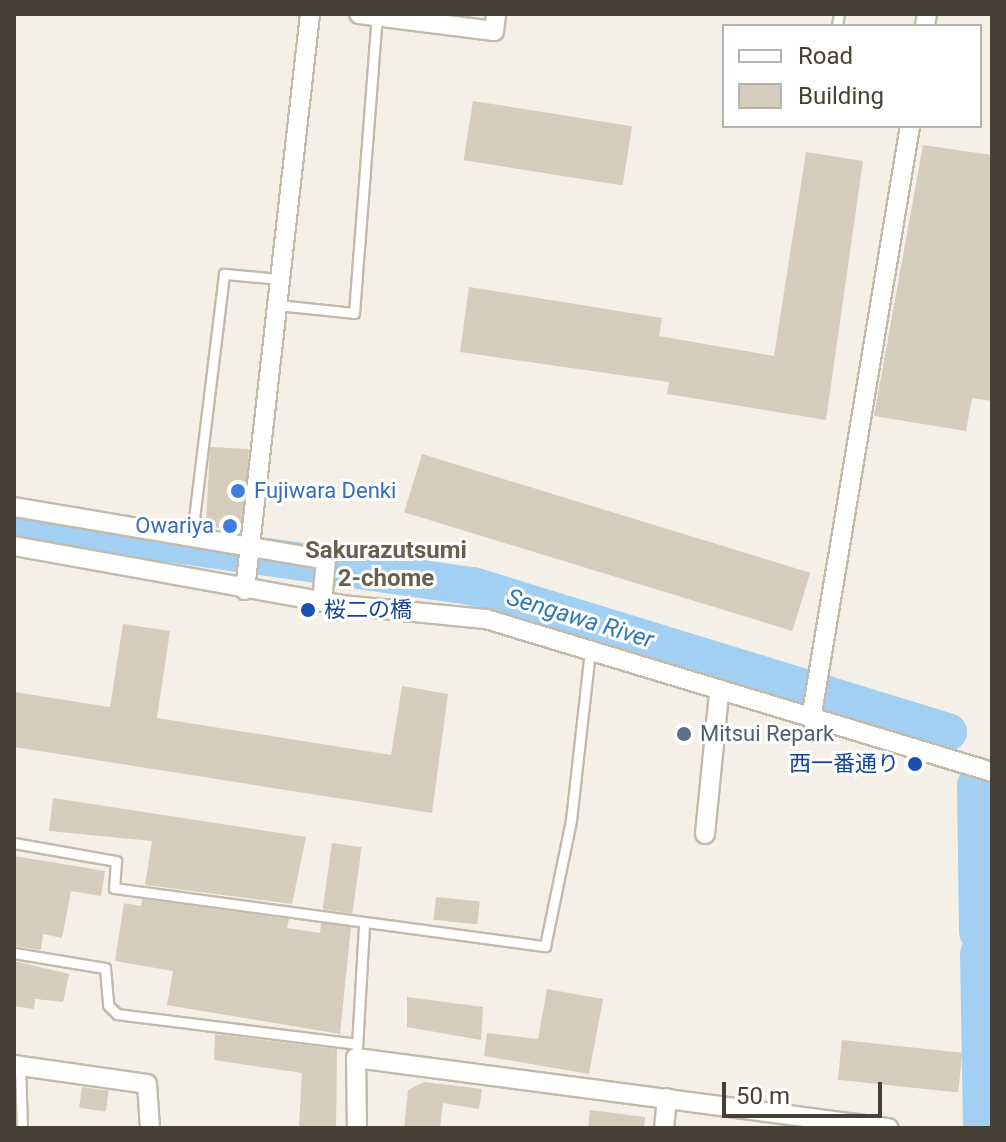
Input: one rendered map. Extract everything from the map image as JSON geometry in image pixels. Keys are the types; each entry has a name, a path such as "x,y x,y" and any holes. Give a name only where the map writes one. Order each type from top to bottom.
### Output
{"street":[{"path":"245,590 310,14"},
{"path":"368,16 494,31 496,14"},
{"path":"811,719 910,128"},
{"path":"14,507 326,560 322,602"},
{"path":"14,546 322,602 450,611 992,772"},
{"path":"705,834 719,693"},
{"path":"357,1128 357,1051 888,1128"},
{"path":"17,1065 147,1084 150,1128"},
{"path":"664,1128 667,1098"}],"lane":[{"path":"277,305 354,313 368,16"},
{"path":"192,535 224,274 280,279"},
{"path":"14,843 116,861 114,888 364,927 545,946 571,820 590,651"},
{"path":"14,953 105,968 108,1005 117,1014 357,1051 364,927"},
{"path":"17,1065 22,1128"}],"building":[{"path":"473,101 632,126 623,185 464,160"},
{"path":"923,145 992,155 992,401 972,398 966,431 874,416"},
{"path":"806,152 863,161 826,420 667,394 669,382 460,352 469,287 662,318 659,336 774,356"},
{"path":"210,447 249,449 245,529 206,527"},
{"path":"422,454 810,573 792,631 404,512"},
{"path":"123,624 170,631 157,718 391,755 402,686 448,694 432,813 14,747 14,692 110,707"},
{"path":"53,798 306,837 292,904 145,885 152,841 49,831"},
{"path":"332,843 362,847 352,914 323,909"},
{"path":"14,856 105,871 101,896 71,891 62,938 43,934 41,950 14,946"},
{"path":"436,897 480,902 477,924 434,920"},
{"path":"142,899 289,919 287,928 320,933 321,923 351,927 340,1034 167,1005 173,971 115,961 124,903 141,906"},
{"path":"14,961 69,974 63,1002 35,999 34,1009 14,1006"},
{"path":"547,989 603,999 589,1074 484,1056 487,1033 538,1039"},
{"path":"407,997 483,1007 481,1040 407,1027"},
{"path":"215,1034 337,1049 336,1128 299,1128 302,1073 214,1060"},
{"path":"842,1040 962,1053 958,1092 838,1080"},
{"path":"424,1082 482,1089 479,1109 443,1103 440,1128 404,1128 408,1090"},
{"path":"82,1087 109,1091 106,1112 79,1108"},
{"path":"590,1110 645,1117 644,1128 588,1128"}],"waterway":[{"name":"Sengawa River","path":"14,521 473,586 948,732"},
{"name":"Sengawa River","path":"976,785 978,932"},
{"name":"Sengawa River","path":"979,954 982,1128"}],"place":[{"name":"Fujiwara Denki","path":"238,491"},
{"name":"Owariya","path":"230,526"},
{"name":"桜二の橋","path":"308,610"},
{"name":"Mitsui Repark","path":"684,734"},
{"name":"西一番通り","path":"915,764"}],"district":[{"name":"Sakurazutsumi 2-chome","path":"386,565"}]}
